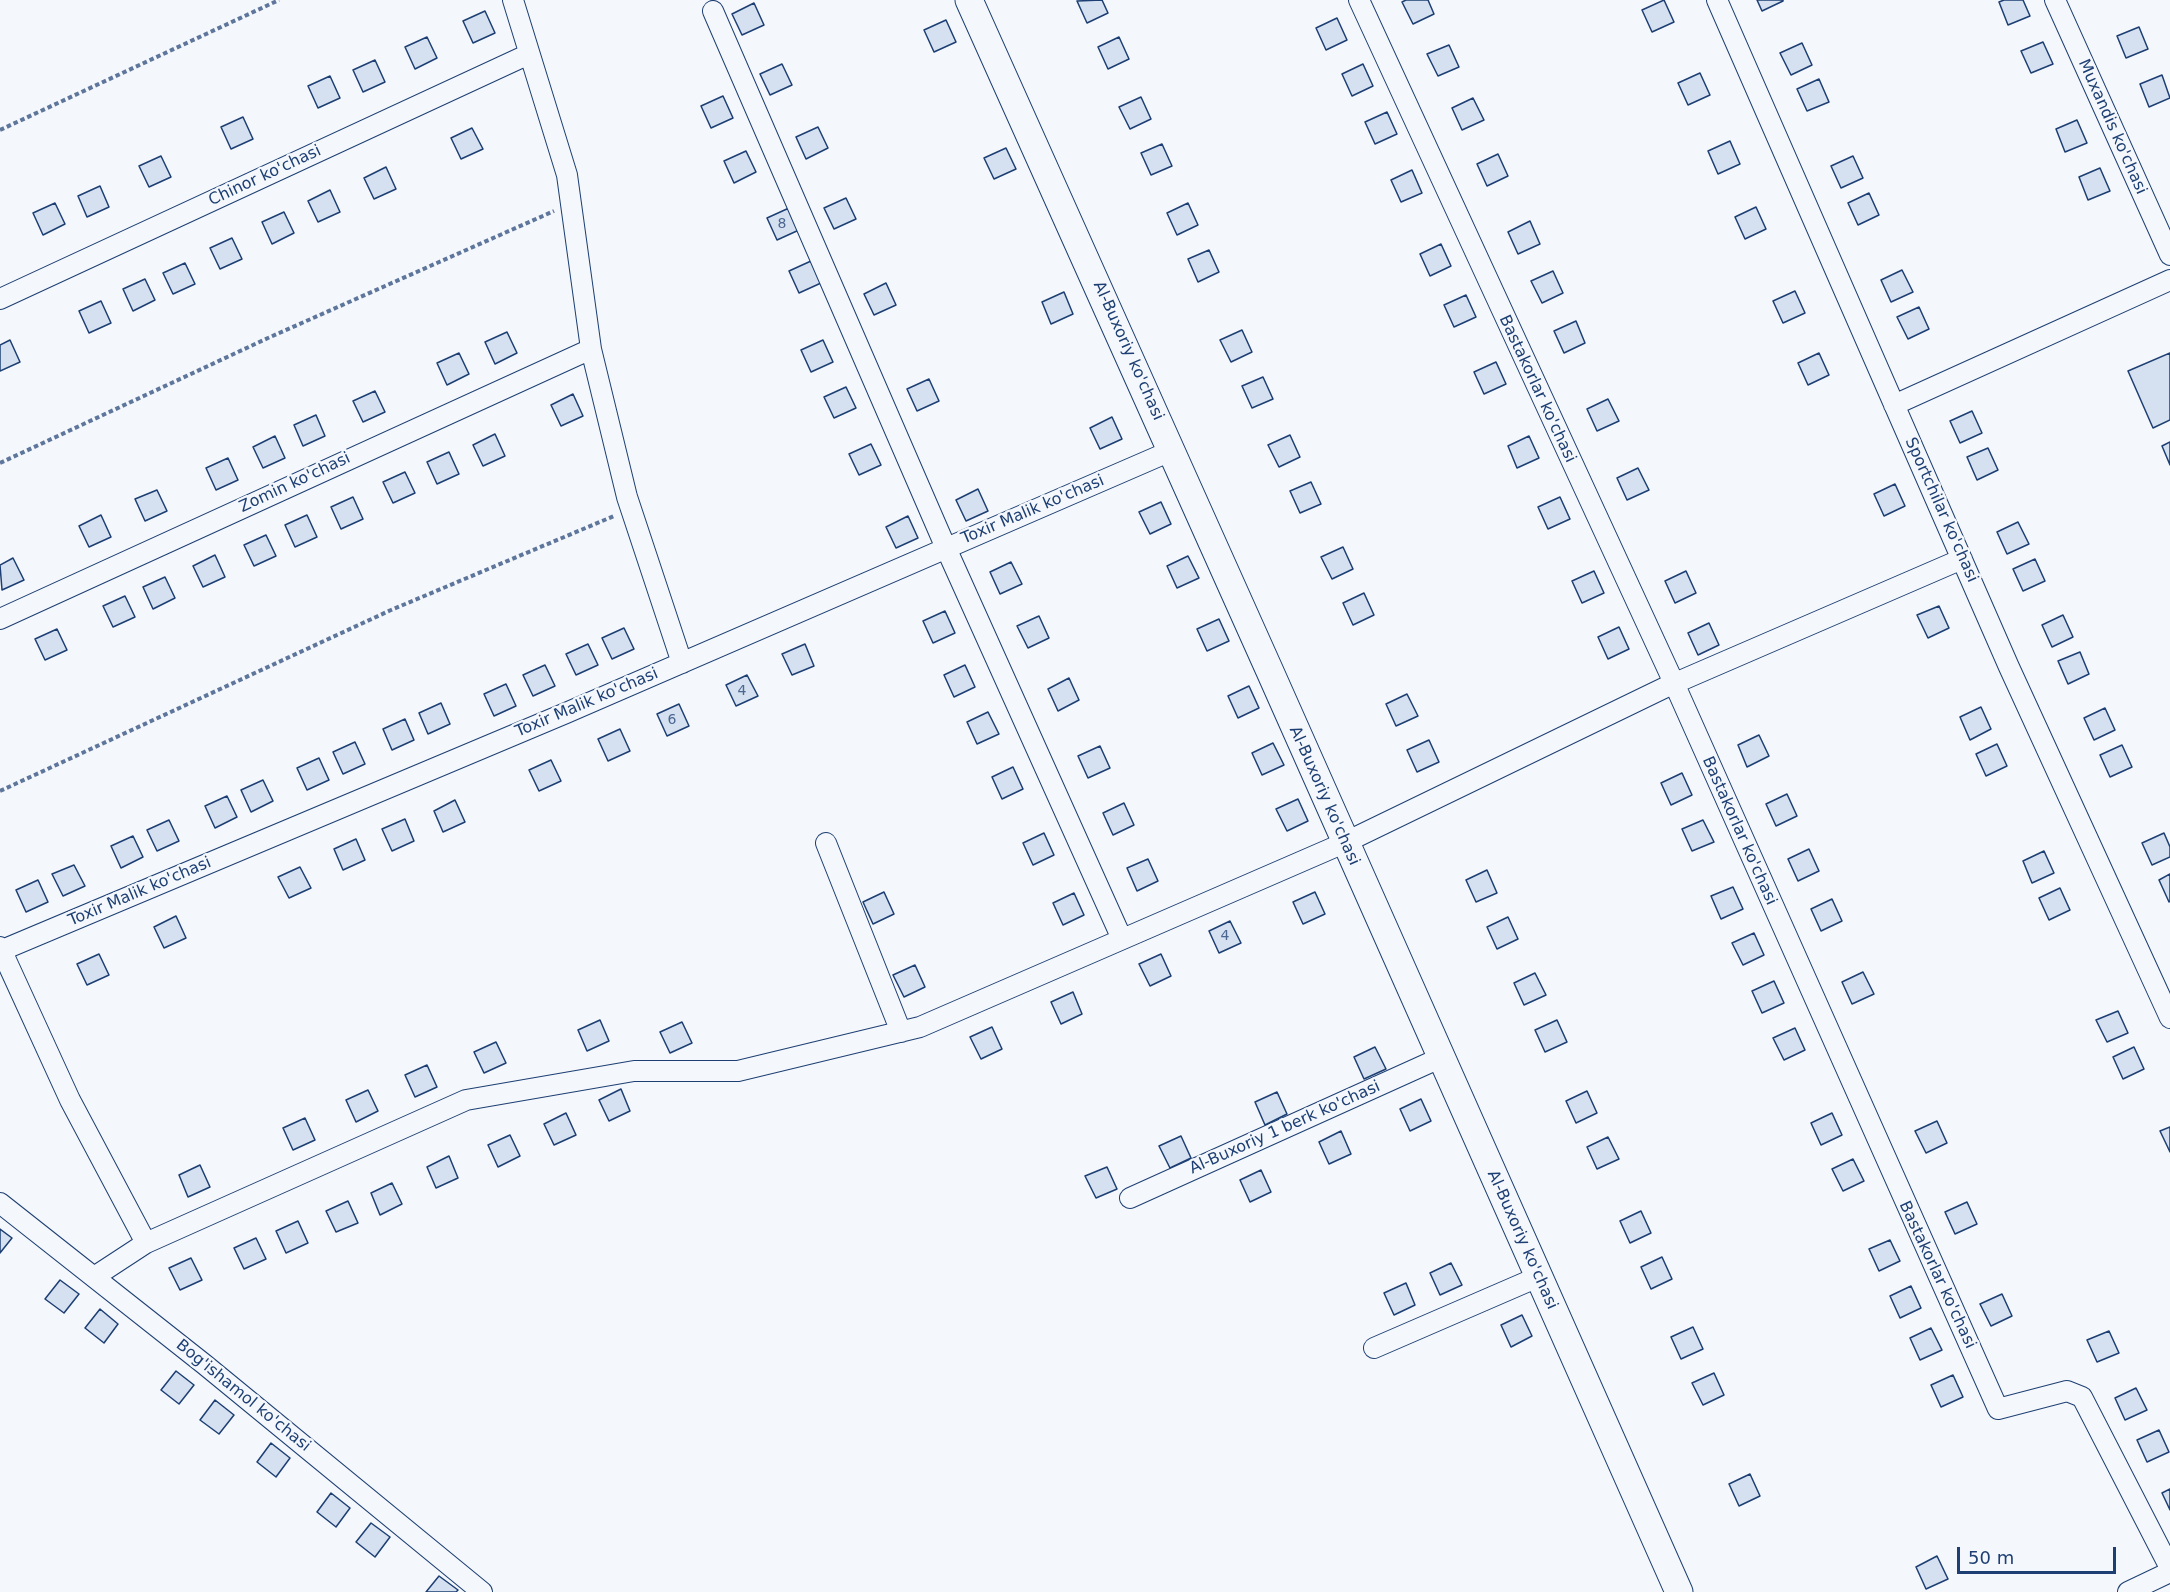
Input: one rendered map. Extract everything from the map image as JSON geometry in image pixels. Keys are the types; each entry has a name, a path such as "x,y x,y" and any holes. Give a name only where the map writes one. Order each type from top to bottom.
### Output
{"street":[{"path":"513,0 567,175 591,349 631,509 682,663"},
{"name":"Al-Buxoriy ko'chasi","path":"969,0 1173,450 1344,843 1679,1592"},
{"name":"Bastakorlar ko'chasi","path":"1359,0 1674,683 1998,1409 2067,1391 2082,1397 2170,1570 2128,1592"},
{"name":"Sportchilar ko'chasi","path":"1717,0 1962,559 2170,1018"},
{"name":"Muxandis ko'chasi","path":"2055,0 2170,255"},
{"path":"713,11 946,548 1122,939"},
{"name":"Chinor ko'chasi","path":"0,299 529,54"},
{"path":"1894,405 2170,280"},
{"name":"Zomin ko'chasi","path":"0,619 591,349"},
{"name":"Toxir Malik ko'chasi","path":"1,950 682,663 1173,450"},
{"path":"94,1277 146,1243 466,1100 634,1071 738,1071 920,1027 1344,843 1674,683 1962,559"},
{"path":"826,843 901,1032"},
{"path":"1,950 70,1100 146,1243"},
{"name":"Al-Buxoriy 1 berk ko'chasi","path":"1130,1198 1440,1058"},
{"name":"Bog'ishamol ko'chasi","path":"0,1203 482,1592"},
{"path":"1374,1348 1538,1277"}],"path":[{"path":"0,130 279,0"},
{"path":"0,463 268,338 571,203"},
{"path":"0,791 391,610 631,509"}],"building":[{"path":"1102,0 1108,13 1087,23 1077,1"},
{"path":"1428,0 1434,14 1413,24 1402,2"},
{"path":"1664,0 1674,22 1652,32 1642,10"},
{"path":"1757,0 1783,0 1783,1 1762,11"},
{"path":"2023,0 2030,16 2008,25 1999,2"},
{"path":"754,3 764,25 742,35 732,14"},
{"path":"485,11 495,33 473,43 463,21"},
{"path":"1337,18 1347,40 1326,50 1316,28"},
{"path":"946,20 956,42 934,52 924,30"},
{"path":"2139,27 2148,49 2126,58 2117,36"},
{"path":"427,37 437,58 415,69 405,47"},
{"path":"1119,37 1129,59 1108,69 1098,47"},
{"path":"2043,42 2053,64 2031,73 2021,51"},
{"path":"1802,43 1812,65 1791,75 1780,53"},
{"path":"1449,45 1459,67 1438,76 1427,54"},
{"path":"375,60 385,82 363,92 353,70"},
{"path":"782,64 792,85 770,95 760,74"},
{"path":"1363,64 1373,86 1352,96 1342,74"},
{"path":"1700,73 1710,95 1688,105 1678,83"},
{"path":"2162,75 2170,98 2149,107 2140,84"},
{"path":"330,76 340,98 318,108 308,86"},
{"path":"1819,79 1829,102 1807,111 1797,89"},
{"path":"723,96 733,118 711,128 701,106"},
{"path":"1141,97 1151,119 1130,129 1119,107"},
{"path":"1473,98 1484,120 1462,130 1452,108"},
{"path":"1387,112 1397,134 1375,144 1365,122"},
{"path":"243,117 253,139 231,149 221,127"},
{"path":"2077,120 2087,143 2065,152 2056,129"},
{"path":"818,127 828,148 806,159 796,137"},
{"path":"472,128 483,149 461,159 451,138"},
{"path":"1730,141 1740,164 1718,174 1708,151"},
{"path":"1162,144 1172,166 1151,175 1141,153"},
{"path":"1006,148 1016,169 994,179 984,158"},
{"path":"746,151 756,172 734,183 724,161"},
{"path":"1498,154 1508,176 1487,186 1477,164"},
{"path":"161,156 171,177 149,187 139,166"},
{"path":"1853,156 1863,178 1841,188 1831,166"},
{"path":"386,167 396,189 374,199 364,178"},
{"path":"2100,168 2110,191 2088,200 2079,177"},
{"path":"1412,170 1422,193 1401,202 1391,180"},
{"path":"100,186 109,207 87,217 78,196"},
{"path":"330,190 340,212 318,222 308,201"},
{"path":"1869,193 1879,215 1858,225 1848,203"},
{"path":"846,198 856,219 834,229 824,208"},
{"path":"55,203 65,224 43,235 33,213"},
{"path":"1188,203 1198,225 1177,235 1167,213"},
{"path":"1756,207 1766,229 1745,239 1735,217"},
{"path":"789,208 799,230 777,240 767,218"},
{"path":"284,212 294,233 272,244 262,222"},
{"path":"1530,221 1540,244 1518,254 1508,232"},
{"path":"232,238 242,259 220,269 210,248"},
{"path":"1441,244 1451,266 1430,276 1420,254"},
{"path":"1209,250 1219,272 1198,282 1188,259"},
{"path":"811,261 821,283 799,293 789,271"},
{"path":"185,263 195,284 173,294 163,273"},
{"path":"1902,270 1913,292 1891,302 1881,280"},
{"path":"1553,271 1563,293 1542,303 1531,281"},
{"path":"145,279 155,300 133,311 123,289"},
{"path":"886,283 896,305 874,315 864,294"},
{"path":"1795,291 1805,313 1783,323 1773,301"},
{"path":"1064,292 1073,314 1051,324 1042,302"},
{"path":"1466,295 1476,317 1454,327 1444,305"},
{"path":"101,301 111,323 89,333 79,311"},
{"path":"1919,307 1929,329 1908,339 1897,317"},
{"path":"1576,321 1585,343 1564,353 1554,331"},
{"path":"1242,330 1252,352 1231,362 1220,340"},
{"path":"507,332 517,353 495,364 485,342"},
{"path":"10,340 20,362 0,371 0,345"},
{"path":"823,340 833,362 811,372 801,350"},
{"path":"459,353 469,374 447,385 437,363"},
{"path":"1819,353 1829,375 1808,385 1798,363"},
{"path":"2170,353 2170,420 2153,428 2128,371"},
{"path":"1496,362 1506,384 1484,394 1474,372"},
{"path":"1263,377 1273,399 1252,408 1242,386"},
{"path":"929,379 939,401 917,411 907,389"},
{"path":"846,387 856,408 834,418 824,397"},
{"path":"375,391 385,412 363,422 353,401"},
{"path":"573,394 583,416 561,426 551,405"},
{"path":"1608,399 1619,421 1597,431 1587,409"},
{"path":"1972,411 1982,433 1960,443 1950,421"},
{"path":"316,415 325,436 303,446 294,425"},
{"path":"1112,417 1122,439 1100,449 1090,428"},
{"path":"495,434 505,456 483,466 473,445"},
{"path":"1290,435 1300,457 1279,467 1268,445"},
{"path":"275,436 285,458 263,468 253,447"},
{"path":"1529,436 1539,458 1517,468 1508,446"},
{"path":"2170,442 2170,465 2162,446"},
{"path":"871,444 881,465 859,475 849,454"},
{"path":"1988,448 1998,470 1977,480 1967,457"},
{"path":"449,452 459,474 437,484 427,462"},
{"path":"228,458 238,480 216,490 206,468"},
{"path":"1638,468 1649,490 1627,500 1617,478"},
{"path":"405,472 415,493 393,503 383,482"},
{"path":"1311,482 1321,504 1300,513 1290,491"},
{"path":"1895,484 1905,506 1884,516 1874,494"},
{"path":"978,489 988,511 966,521 956,500"},
{"path":"157,490 167,511 145,521 135,499"},
{"path":"353,497 363,519 341,529 331,507"},
{"path":"1560,497 1570,519 1548,529 1538,507"},
{"path":"1161,502 1171,524 1150,534 1139,512"},
{"path":"101,515 111,537 89,547 79,526"},
{"path":"307,515 317,537 295,547 285,525"},
{"path":"908,516 918,538 896,548 886,527"},
{"path":"2018,522 2029,544 2007,554 1997,532"},
{"path":"266,535 276,556 254,566 244,545"},
{"path":"1343,547 1353,569 1332,579 1321,557"},
{"path":"215,555 225,577 203,587 193,566"},
{"path":"1188,556 1199,578 1177,588 1167,566"},
{"path":"13,558 24,580 2,590 0,565"},
{"path":"2035,559 2045,581 2023,591 2013,569"},
{"path":"1011,562 1022,584 1000,594 990,572"},
{"path":"1594,571 1604,593 1582,603 1572,581"},
{"path":"1686,571 1696,593 1675,603 1665,581"},
{"path":"165,577 175,598 153,609 143,587"},
{"path":"1364,593 1374,615 1353,625 1343,603"},
{"path":"125,596 135,617 113,627 103,606"},
{"path":"1939,606 1949,628 1928,638 1917,615"},
{"path":"945,611 955,633 933,643 923,621"},
{"path":"2063,615 2073,637 2052,647 2042,625"},
{"path":"1039,616 1049,638 1028,648 1017,626"},
{"path":"1219,619 1229,641 1207,651 1197,629"},
{"path":"1709,623 1719,645 1698,655 1688,633"},
{"path":"1619,627 1629,649 1608,659 1598,637"},
{"path":"624,628 634,649 612,659 602,638"},
{"path":"57,629 67,650 45,660 35,639"},
{"path":"588,644 598,665 576,675 566,654"},
{"path":"805,644 814,666 792,675 782,654"},
{"path":"2080,652 2089,674 2068,684 2058,661"},
{"path":"545,665 555,686 533,696 523,675"},
{"path":"965,665 975,687 954,697 944,675"},
{"path":"747,675 758,696 736,706 726,685"},
{"path":"1069,678 1079,700 1058,711 1048,689"},
{"path":"506,684 516,706 494,716 484,694"},
{"path":"1249,686 1259,708 1238,718 1228,696"},
{"path":"1407,694 1418,716 1396,726 1386,704"},
{"path":"441,703 450,724 428,734 419,713"},
{"path":"679,704 689,726 667,736 657,714"},
{"path":"1981,707 1991,729 1970,740 1960,717"},
{"path":"2105,708 2115,730 2094,740 2084,718"},
{"path":"988,712 999,734 977,744 967,722"},
{"path":"405,719 414,740 392,750 383,729"},
{"path":"620,729 630,751 608,761 598,739"},
{"path":"1759,735 1769,756 1747,767 1738,745"},
{"path":"1429,740 1439,762 1417,772 1407,750"},
{"path":"355,742 365,764 343,774 333,752"},
{"path":"1273,743 1284,765 1262,775 1252,753"},
{"path":"1997,744 2007,766 1986,776 1976,754"},
{"path":"2122,745 2132,767 2110,777 2100,755"},
{"path":"1100,746 1110,768 1088,778 1078,756"},
{"path":"319,758 329,780 307,790 297,768"},
{"path":"551,760 561,781 539,791 529,770"},
{"path":"1013,767 1023,789 1002,799 992,777"},
{"path":"1682,773 1692,795 1671,805 1661,783"},
{"path":"263,780 273,801 251,812 241,790"},
{"path":"1787,794 1797,816 1776,826 1766,804"},
{"path":"227,796 237,817 215,828 205,806"},
{"path":"1298,799 1308,821 1287,831 1276,809"},
{"path":"455,800 465,822 443,832 434,811"},
{"path":"1124,803 1134,825 1113,835 1103,813"},
{"path":"405,819 414,841 392,851 382,829"},
{"path":"169,820 179,841 157,851 147,830"},
{"path":"1703,820 1714,842 1692,851 1682,829"},
{"path":"1044,833 1054,855 1033,865 1023,843"},
{"path":"2164,833 2170,847 2170,857 2152,865 2142,843"},
{"path":"133,836 143,857 121,868 111,846"},
{"path":"356,839 365,860 343,870 334,849"},
{"path":"1809,849 1819,871 1798,881 1788,859"},
{"path":"2044,851 2054,873 2032,883 2023,861"},
{"path":"1148,859 1158,881 1137,891 1127,868"},
{"path":"74,865 85,886 63,896 52,874"},
{"path":"300,867 311,888 289,898 278,877"},
{"path":"1487,870 1497,893 1476,902 1466,880"},
{"path":"2170,874 2170,901 2169,902 2159,880"},
{"path":"38,880 48,902 26,912 16,890"},
{"path":"1733,887 1743,909 1721,919 1711,896"},
{"path":"2060,888 2070,910 2049,920 2039,898"},
{"path":"884,892 894,914 873,924 863,902"},
{"path":"1315,892 1325,914 1303,924 1293,902"},
{"path":"1074,893 1084,915 1063,925 1053,903"},
{"path":"1832,899 1842,921 1821,931 1811,909"},
{"path":"176,916 186,938 164,948 154,927"},
{"path":"1508,917 1518,939 1497,949 1487,927"},
{"path":"1230,921 1241,943 1219,953 1209,931"},
{"path":"1754,933 1764,955 1743,965 1732,943"},
{"path":"99,954 109,975 87,985 77,964"},
{"path":"1161,954 1171,976 1150,986 1139,964"},
{"path":"915,965 925,987 904,997 893,975"},
{"path":"1863,972 1874,994 1852,1004 1842,982"},
{"path":"1535,973 1546,995 1524,1005 1514,983"},
{"path":"1774,981 1784,1003 1762,1013 1752,991"},
{"path":"1073,992 1082,1014 1061,1024 1051,1002"},
{"path":"2118,1011 2128,1033 2107,1042 2096,1020"},
{"path":"600,1020 609,1041 587,1051 578,1030"},
{"path":"1557,1020 1567,1042 1545,1052 1535,1030"},
{"path":"682,1022 692,1043 670,1053 660,1032"},
{"path":"992,1027 1002,1049 981,1059 970,1037"},
{"path":"1795,1028 1805,1050 1784,1060 1773,1038"},
{"path":"496,1042 506,1063 484,1073 474,1052"},
{"path":"1375,1047 1386,1069 1364,1079 1354,1057"},
{"path":"2134,1047 2144,1069 2123,1079 2113,1057"},
{"path":"427,1065 437,1087 415,1097 405,1075"},
{"path":"621,1089 630,1111 609,1121 599,1100"},
{"path":"368,1090 378,1111 356,1122 346,1100"},
{"path":"1587,1091 1597,1113 1576,1123 1566,1101"},
{"path":"1277,1092 1287,1114 1265,1125 1255,1102"},
{"path":"1421,1099 1431,1121 1410,1131 1400,1109"},
{"path":"566,1113 576,1135 554,1145 544,1124"},
{"path":"1832,1113 1842,1135 1821,1145 1811,1123"},
{"path":"305,1118 315,1140 293,1150 283,1128"},
{"path":"1937,1121 1947,1143 1926,1153 1915,1131"},
{"path":"2170,1127 2170,1152 2160,1131"},
{"path":"1341,1131 1351,1154 1329,1164 1319,1142"},
{"path":"510,1135 520,1156 498,1167 488,1145"},
{"path":"1181,1136 1191,1158 1170,1168 1159,1146"},
{"path":"1608,1137 1619,1159 1597,1169 1587,1147"},
{"path":"449,1156 458,1178 436,1188 427,1167"},
{"path":"1853,1159 1864,1181 1843,1191 1832,1169"},
{"path":"200,1165 210,1187 188,1197 179,1175"},
{"path":"1107,1167 1117,1189 1096,1198 1085,1176"},
{"path":"1261,1170 1271,1192 1250,1202 1240,1180"},
{"path":"392,1183 402,1204 380,1215 371,1193"},
{"path":"348,1201 358,1223 336,1232 326,1211"},
{"path":"1967,1202 1977,1224 1955,1234 1945,1212"},
{"path":"1641,1211 1651,1233 1630,1243 1620,1221"},
{"path":"298,1221 308,1243 286,1253 276,1231"},
{"path":"0,1229 12,1238 0,1253"},
{"path":"256,1238 266,1259 244,1269 234,1248"},
{"path":"1890,1240 1900,1261 1879,1271 1869,1249"},
{"path":"1662,1257 1672,1279 1651,1289 1641,1267"},
{"path":"191,1258 202,1280 180,1290 169,1268"},
{"path":"1451,1263 1462,1285 1440,1295 1430,1273"},
{"path":"60,1280 79,1294 64,1313 45,1299"},
{"path":"1406,1283 1415,1305 1394,1315 1384,1293"},
{"path":"1911,1286 1921,1308 1900,1318 1890,1296"},
{"path":"2002,1294 2012,1316 1991,1326 1980,1304"},
{"path":"100,1309 118,1324 104,1343 85,1328"},
{"path":"1522,1315 1532,1336 1511,1347 1501,1325"},
{"path":"1693,1327 1703,1349 1681,1359 1671,1337"},
{"path":"1931,1328 1942,1350 1920,1360 1910,1338"},
{"path":"2109,1331 2119,1353 2097,1362 2087,1340"},
{"path":"176,1371 194,1385 179,1404 161,1390"},
{"path":"1714,1373 1724,1395 1703,1405 1692,1383"},
{"path":"1953,1375 1963,1397 1941,1407 1931,1385"},
{"path":"2136,1388 2147,1410 2125,1420 2115,1398"},
{"path":"215,1400 234,1415 219,1434 200,1420"},
{"path":"2159,1430 2169,1452 2147,1462 2137,1440"},
{"path":"271,1443 290,1458 276,1477 257,1462"},
{"path":"1750,1474 1760,1496 1739,1506 1729,1484"},
{"path":"2170,1489 2170,1510 2162,1493"},
{"path":"331,1493 350,1508 336,1527 317,1512"},
{"path":"371,1523 390,1537 375,1557 356,1542"},
{"path":"1937,1556 1948,1579 1926,1589 1916,1567"},
{"path":"439,1576 458,1590 456,1592 426,1592"}]}
